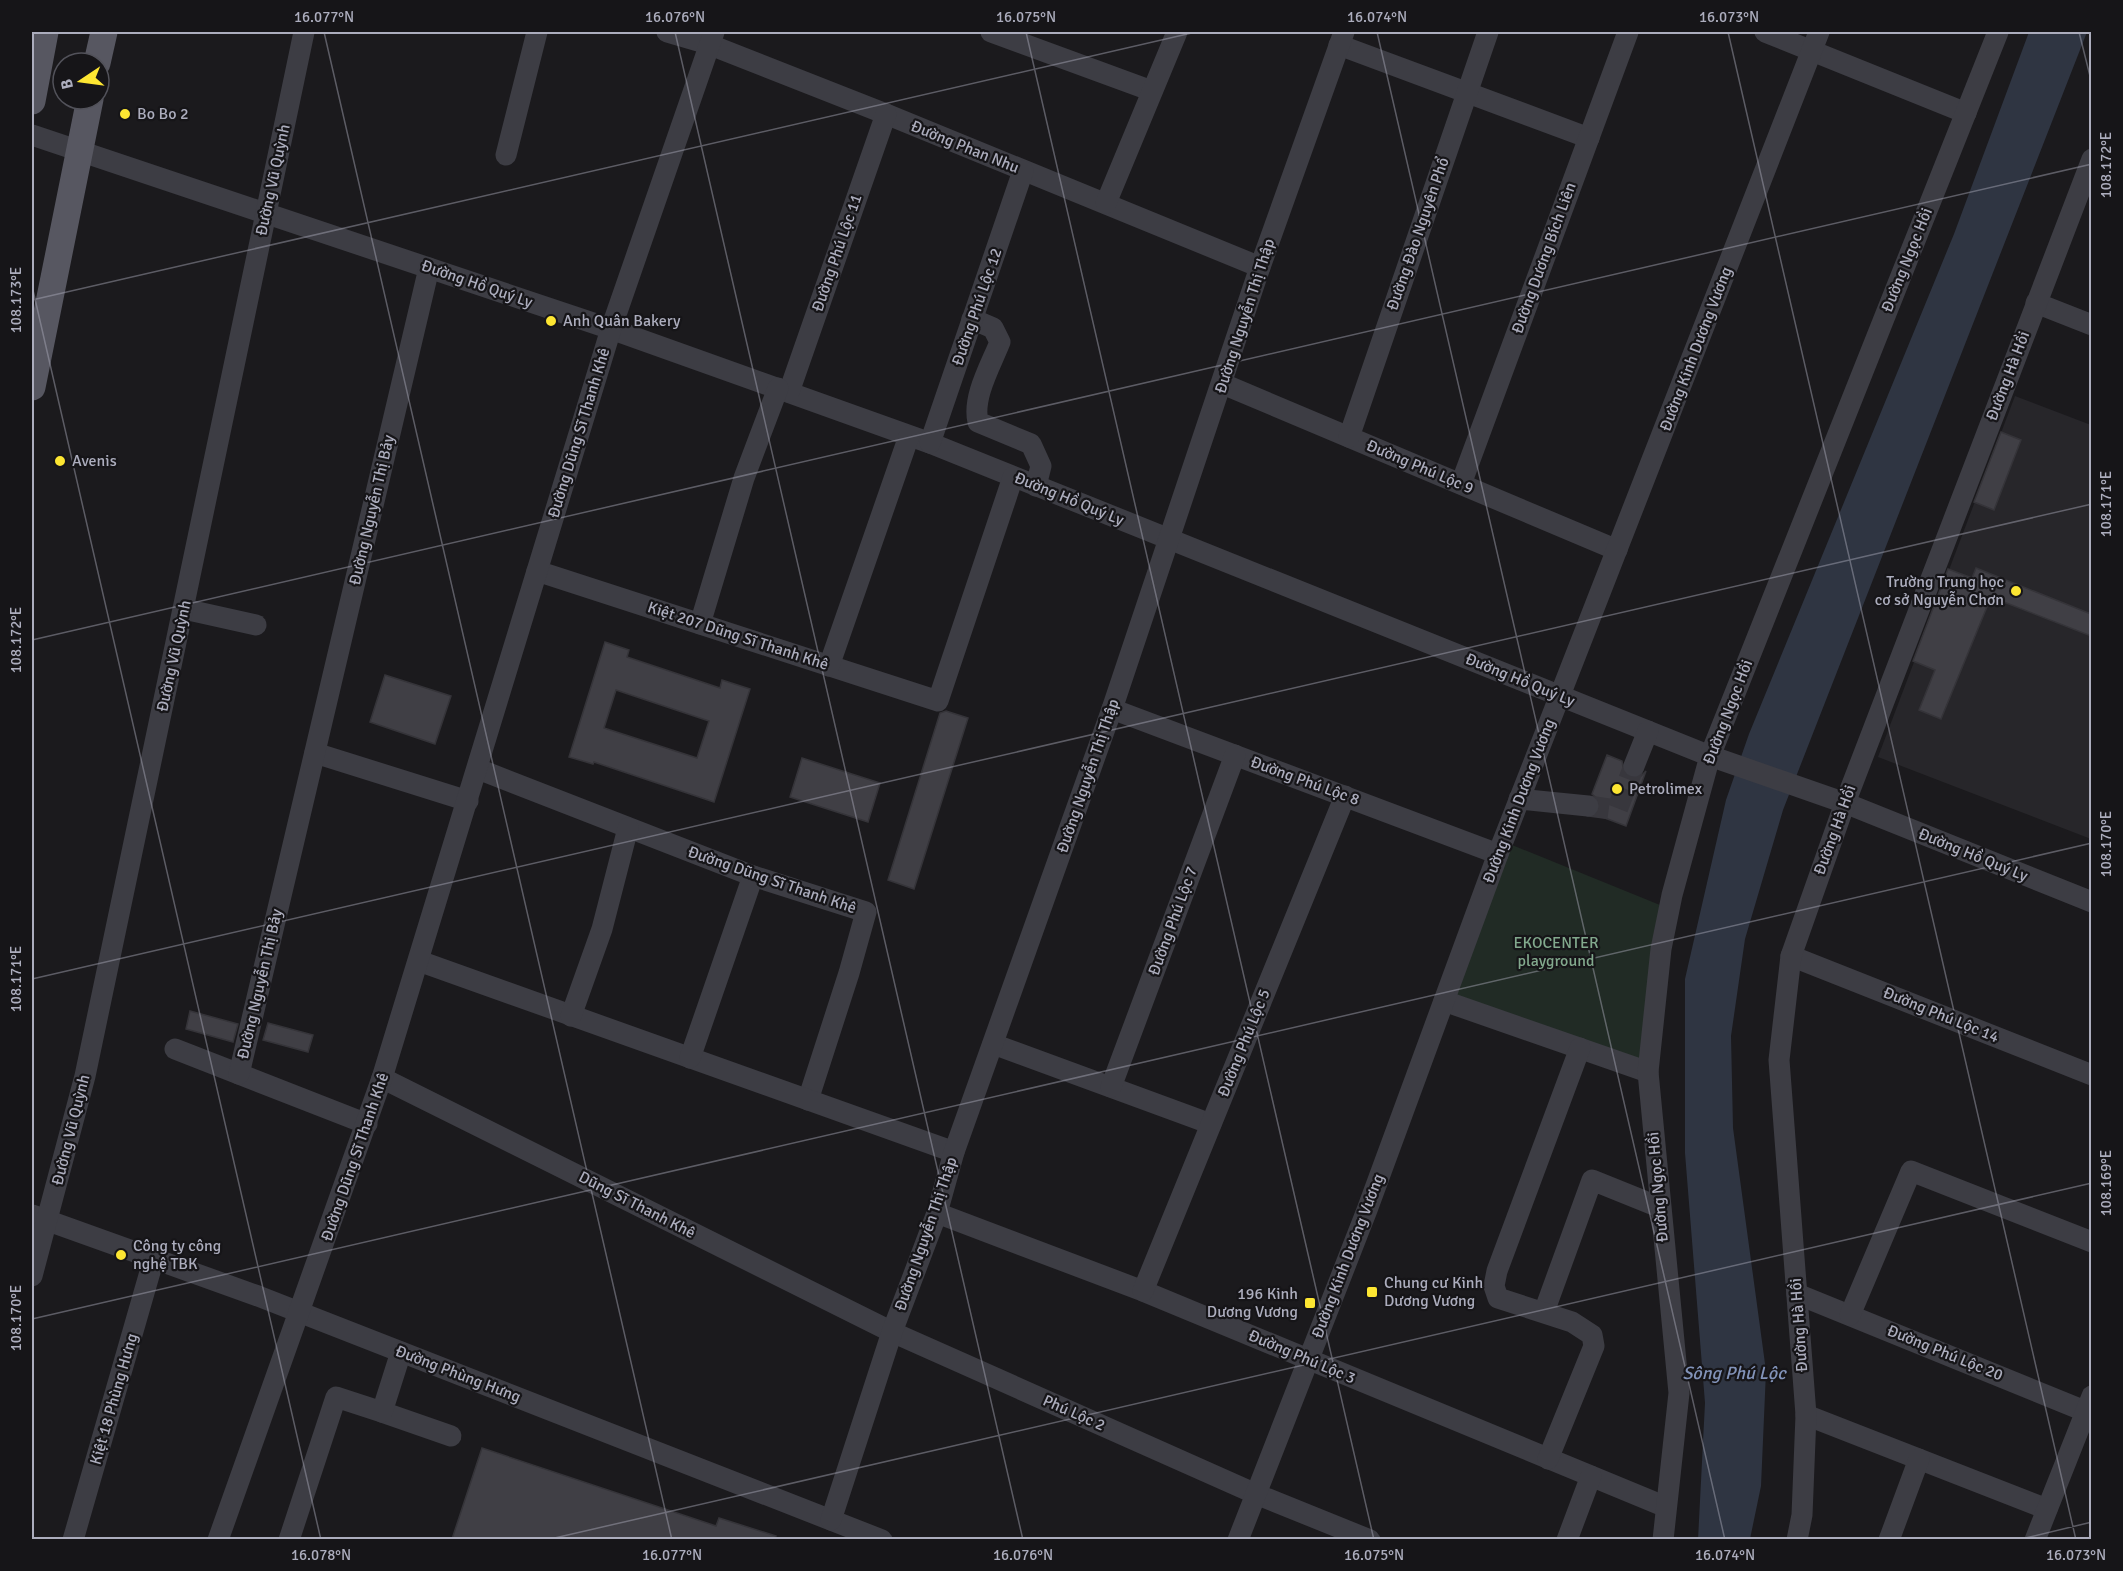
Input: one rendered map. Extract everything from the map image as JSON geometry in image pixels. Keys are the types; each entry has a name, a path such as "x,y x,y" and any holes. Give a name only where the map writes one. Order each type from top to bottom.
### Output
{"main road":[{"path":"32,101 45,32"},
{"path":"100,51 104,32"},
{"path":"32,387 88,111"}],"street":[{"name":"Đường Vũ Quỳnh","path":"32,1276 39,1218 85,1076 304,32"},
{"path":"506,155 537,32"},
{"name":"Đường Phan Nhu","path":"668,32 711,38 886,114 1260,267"},
{"path":"991,32 1152,91"},
{"path":"1106,203 1177,32"},
{"name":"Đường Đào Nguyên Phổ","path":"1348,437 1488,32"},
{"name":"Đường Dương Bích Liên","path":"1461,484 1628,32"},
{"path":"1764,32 1815,41 1965,113"},
{"name":"Đường Ngọc Hồi","path":"1663,1539 1679,1394 1659,1207 1648,1072 1663,938 1686,840 1998,32"},
{"name":"Đường Dũng Sĩ Thanh Khê","path":"218,1539 367,1124 478,769 610,329 711,38"},
{"path":"1342,38 1467,93 1588,138"},
{"name":"Đường Nguyễn Thị Thập","path":"840,1528 892,1332 937,1213 954,1152 1112,709 1223,384 1260,267 1342,38"},
{"name":"Đường Kinh Dương Vương","path":"1238,1539 1367,1210 1519,799 1815,41"},
{"name":"Đường Phú Lộc 11","path":"700,624 744,478 783,390 886,114"},
{"name":"Đường Hồ Quý Ly","path":"32,135 610,329 930,443 1647,731 1845,804 2091,902"},
{"name":"Đường Phú Lộc 12","path":"930,443 1023,171"},
{"name":"Đường Hà Hồi","path":"1797,1539 1802,1515 1806,1415 1779,1060 1791,956 1845,804 2036,303 2089,171"},
{"name":"Đường Nguyễn Thị Bảy","path":"239,1074 429,268"},
{"path":"2036,303 2091,325"},
{"path":"972,320 993,328 1000,342 975,413 978,423 1031,444 1041,466 1036,486"},
{"name":"Đường Phú Lộc 9","path":"1223,384 1617,550"},
{"path":"829,666 909,436"},
{"name":"Kiệt 207 Dũng Sĩ Thanh Khê","path":"537,571 938,701 1013,477"},
{"path":"184,609 256,625"},
{"name":"Đường Phú Lộc 8","path":"1112,709 1498,854"},
{"path":"1634,766 1647,731"},
{"path":"315,753 468,801"},
{"name":"Đường Phú Lộc 7","path":"1111,1087 1235,754"},
{"name":"Đường Dũng Sĩ Thanh Khê","path":"478,769 753,876 866,912 843,996 808,1100"},
{"name":"Đường Phú Lộc 5","path":"1143,1291 1345,796"},
{"path":"1519,799 1588,806"},
{"path":"571,1016 602,929 628,828"},
{"path":"690,1058 753,876"},
{"name":"Đường Phú Lộc 14","path":"1791,956 2091,1075"},
{"path":"419,962 954,1152"},
{"path":"1444,1001 1648,1072"},
{"path":"993,1044 1211,1124"},
{"path":"1548,1459 1594,1346 1592,1335 1572,1322 1498,1298 1494,1286 1501,1260 1580,1048"},
{"name":"Đường Nguyễn Thị Bảy","path":"175,1050 367,1124"},
{"name":"Dũng Sĩ Thanh Khê","path":"382,1078 892,1332"},
{"path":"1850,1315 1911,1171 2091,1242"},
{"path":"1544,1312 1592,1180 1659,1207"},
{"name":"Đường Phú Lộc 3","path":"937,1213 1143,1291 1666,1507"},
{"name":"Đường Phùng Hưng","path":"39,1218 154,1258 401,1352 840,1528 882,1539"},
{"name":"Kiệt 18 Phùng Hưng","path":"73,1539 154,1258"},
{"name":"Đường Phú Lộc 20","path":"1797,1294 2089,1407"},
{"name":"Phú Lộc 2","path":"892,1332 1256,1494 1370,1539"},
{"path":"382,1412 401,1352"},
{"path":"289,1539 336,1397 451,1437"},
{"path":"2035,1539 2089,1407"},
{"path":"1806,1415 2047,1509"},
{"path":"1889,1539 1919,1459"},
{"path":"1568,1539 1591,1476"}],"shaded area":[{"name":"Trường Trung học cơ sở Nguyễn Chơn","path":"2015,396 2091,425 2091,839 1878,757"}],"green space":[{"name":"EKOCENTER playground","path":"1512,845 1660,905 1648,1072 1444,1001"}],"water":[{"name":"Sông Phú Lộc","path":"2029,32 2087,32 1783,810 1745,939 1731,1036 1733,1128 1766,1371 1761,1486 1750,1539 1698,1540 1705,1403 1685,1153 1685,979 1726,800 1749,734 1954,234"}],"building":[{"path":"2001,432 2021,440 1994,510 1974,502"},
{"path":"1976,568 2091,614 2091,636 1991,597 1941,719 1919,710 1935,670 1913,661 1948,569 1972,578"},
{"path":"605,642 629,650 627,657 720,688 722,680 750,689 714,802 594,762 593,764 569,757","holes":["616,690 709,721 697,758 604,728"]},
{"path":"385,675 451,696 435,744 370,722"},
{"path":"946,711 968,718 914,889 888,880 940,713"},
{"name":"Petrolimex","path":"1607,755 1622,761 1624,773 1630,778 1641,776 1646,771 1626,826 1597,815 1601,808 1600,801 1592,794"},
{"path":"802,758 880,783 868,822 790,797"},
{"path":"190,1011 238,1024 233,1042 186,1029"},
{"path":"268,1023 313,1035 308,1052 263,1040"},
{"path":"482,1448 716,1526 719,1518 776,1536 775,1539 452,1539"}],"tunnel":[{"path":"1588,806 1617,810 1634,766"}],"place":[{"name":"Bo Bo 2","path":"125,114"},
{"name":"Anh Quân Bakery","path":"551,321"},
{"name":"Avenis","path":"60,461"},
{"name":"Trường Trung học cơ sở Nguyễn Chơn","path":"2016,591"},
{"name":"Petrolimex","path":"1617,789"},
{"name":"Công ty công nghệ TBK","path":"121,1255"},
{"name":"Chung cư Kinh Dương Vương","path":"1372,1292"},
{"name":"196 Kinh Dương Vương","path":"1310,1303"}]}
